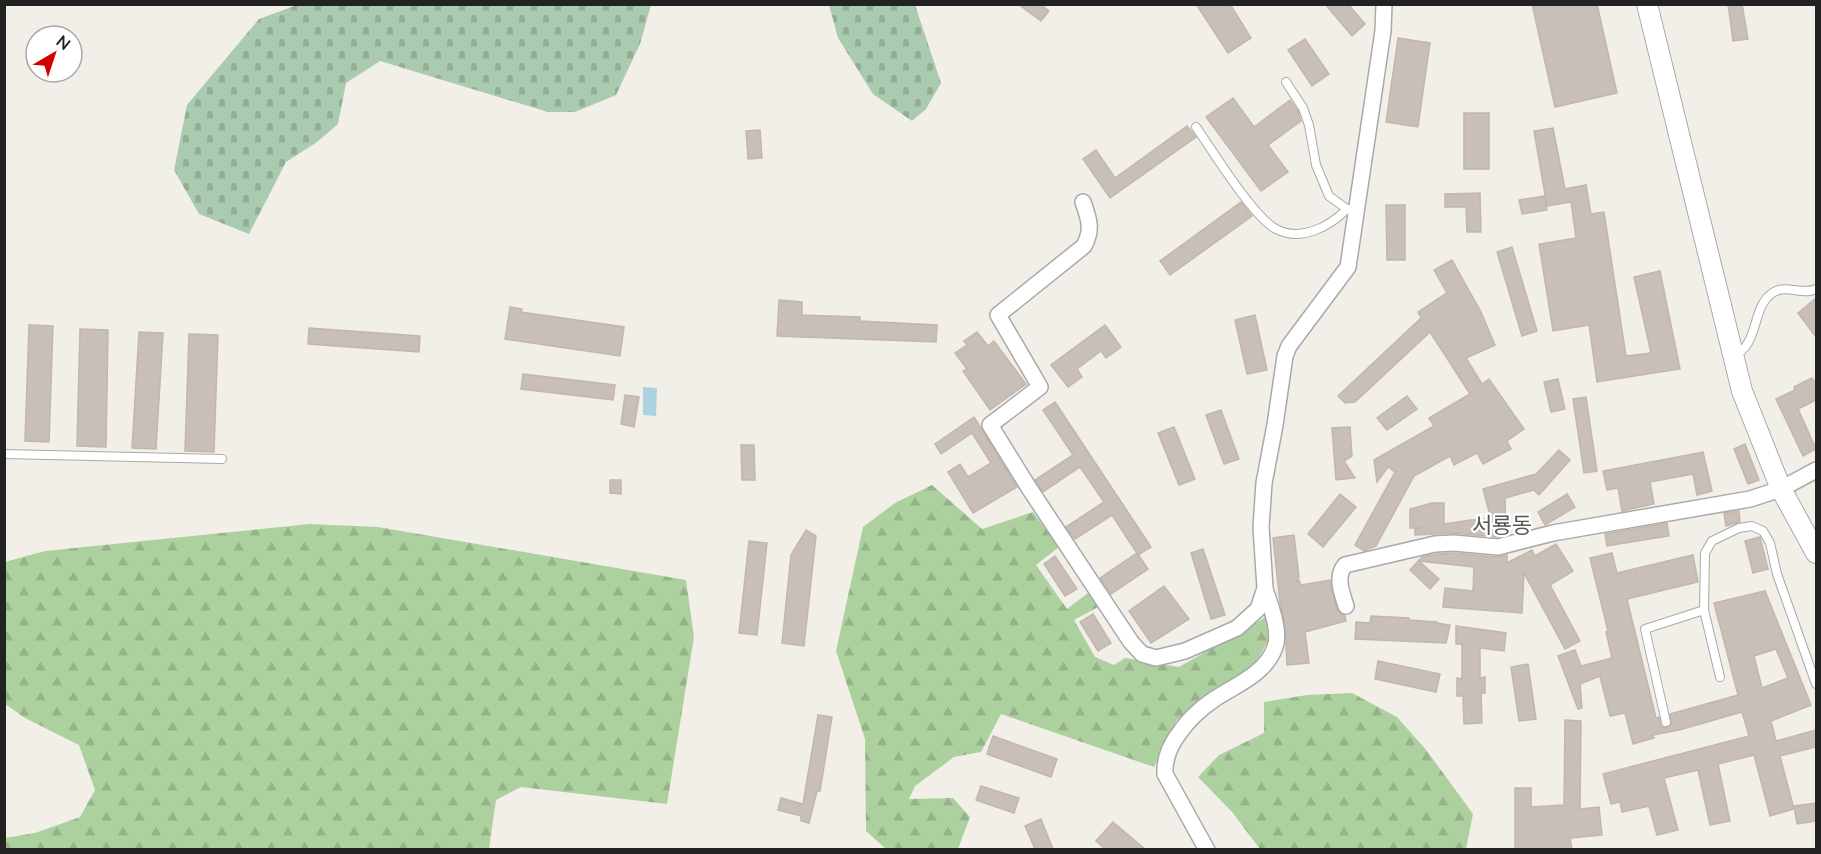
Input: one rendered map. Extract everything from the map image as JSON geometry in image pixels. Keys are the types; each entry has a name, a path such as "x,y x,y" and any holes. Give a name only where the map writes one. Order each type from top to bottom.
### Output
{"street":[{"path":"1207,849 1164,774 1164,761 1174,739 1190,718 1262,668 1276,647 1274,615 1265,589 1261,527 1264,483 1285,356 1289,346 1348,267 1352,209 1383,31 1384,4"},
{"path":"1647,4 1742,391 1781,489 1816,553"},
{"path":"1083,202 1091,223 1090,235 1084,246 998,315 1040,387 990,425 1131,642 1142,654 1156,658 1185,651 1237,628 1258,609 1265,589"},
{"path":"1346,606 1340,584 1341,570 1346,565 1435,544 1455,543 1498,547 1553,533 1750,499 1781,489 1816,470"}],"lane":[{"path":"1196,127 1258,214 1276,229 1296,234 1314,232 1352,209 1329,196 1316,165 1309,125 1303,108 1286,82"},
{"path":"1733,357 1745,348 1751,338 1764,301 1773,292 1782,289 1812,292 1816,289"},
{"path":"4,454 222,459"},
{"path":"1720,677 1704,610 1705,553 1712,541 1739,528 1752,526 1763,531 1770,543 1777,574 1816,684"},
{"path":"1666,722 1646,629 1704,610"}],"green space":[{"path":"297,5 651,5 640,44 616,95 575,112 548,112 380,61 346,83 338,124 317,142 286,162 249,234 199,214 174,170 187,105 259,19"},
{"path":"829,5 915,5 941,83 926,109 912,121 873,94 838,38"},
{"path":"932,485 982,529 1033,512 1059,547 1036,565 1067,609 1088,593 1098,607 1074,620 1095,657 1114,665 1125,658 1179,667 1266,617 1269,639 1257,661 1239,678 1177,720 1154,767 1001,714 981,752 954,757 915,786 909,799 953,798 970,817 958,849 886,849 866,831 865,739 836,651 863,527 895,503"},
{"path":"309,524 378,527 686,580 694,637 667,804 521,787 496,800 489,849 5,849 5,838 35,833 80,817 95,790 79,745 25,718 5,704 5,562 45,551"},
{"path":"1352,693 1397,717 1427,751 1473,814 1466,849 1260,849 1232,812 1198,777 1219,755 1264,733 1264,702 1307,695"}],"water":[{"path":"643,387 657,388 656,416 643,415"}],"building":[{"path":"1018,4 1040,4 1049,11 1041,21"},
{"path":"1196,4 1230,4 1251,38 1228,53"},
{"path":"1325,4 1348,4 1365,24 1352,36"},
{"path":"1532,4 1597,4 1617,93 1555,107"},
{"path":"1728,4 1742,4 1748,39 1733,41"},
{"path":"1398,38 1430,43 1418,127 1386,122"},
{"path":"1305,39 1329,74 1312,86 1288,50"},
{"path":"1233,98 1254,127 1290,100 1298,111 1301,121 1268,145 1288,172 1261,191 1206,117"},
{"path":"1464,113 1489,113 1489,169 1464,169"},
{"path":"1187,126 1196,137 1110,198 1083,159 1096,150 1115,178"},
{"path":"1553,128 1565,189 1586,185 1591,214 1604,212 1626,356 1651,353 1634,277 1660,271 1680,369 1597,382 1589,325 1553,331 1539,244 1576,238 1571,202 1547,206 1534,131"},
{"path":"760,130 762,158 748,159 746,131"},
{"path":"1480,193 1481,232 1467,232 1466,207 1445,207 1445,194"},
{"path":"1544,196 1547,210 1522,214 1519,200"},
{"path":"1241,202 1252,216 1170,275 1160,261"},
{"path":"1386,205 1405,205 1405,260 1387,260"},
{"path":"1512,247 1537,331 1522,336 1497,252"},
{"path":"1452,260 1481,312 1495,345 1466,358 1482,384 1489,379 1524,429 1507,441 1511,449 1483,464 1477,453 1454,465 1450,456 1414,476 1376,546 1364,551 1355,545 1395,472 1388,467 1377,482 1374,460 1434,426 1429,418 1470,394 1430,332 1355,402 1345,403 1338,396 1421,318 1418,312 1447,293 1434,270"},
{"path":"1816,298 1816,337 1798,313"},
{"path":"779,300 802,302 802,315 860,317 860,321 937,325 936,342 777,336"},
{"path":"510,307 522,309 521,312 624,327 620,356 505,339"},
{"path":"1255,315 1267,370 1247,374 1235,320"},
{"path":"29,325 53,326 49,442 25,441"},
{"path":"1105,325 1121,347 1106,358 1101,351 1077,369 1082,377 1068,387 1051,365"},
{"path":"309,328 420,336 419,352 308,344"},
{"path":"80,329 108,330 106,447 77,446"},
{"path":"139,332 163,333 156,449 132,448"},
{"path":"977,332 988,346 994,341 1026,384 990,410 963,371 967,369 955,353 967,345 964,341"},
{"path":"189,334 218,335 214,452 185,451"},
{"path":"523,374 615,385 613,400 521,389"},
{"path":"1812,378 1816,380 1816,400 1798,409 1816,449 1803,456 1776,399"},
{"path":"1558,379 1565,409 1551,412 1544,382"},
{"path":"625,395 639,397 634,427 621,424"},
{"path":"1407,396 1417,409 1387,430 1377,418"},
{"path":"1586,397 1597,471 1584,473 1573,399"},
{"path":"1055,402 1151,547 1138,555 1112,515 1075,539 1066,527 1104,502 1080,467 1043,492 1035,480 1073,455 1043,410"},
{"path":"1221,410 1239,459 1224,464 1206,415"},
{"path":"974,417 1017,487 973,513 948,472 960,464 968,477 991,463 972,433 941,454 935,444"},
{"path":"1174,427 1195,479 1179,485 1158,433"},
{"path":"1350,427 1352,456 1344,461 1355,478 1336,480 1332,428"},
{"path":"1745,444 1759,480 1748,484 1734,449"},
{"path":"741,445 754,445 755,480 742,480"},
{"path":"1559,450 1570,460 1539,495 1534,490 1505,498 1506,535 1497,537 1455,533 1415,535 1415,529 1423,528 1410,528 1410,509 1432,503 1444,503 1444,524 1491,519 1483,489 1536,474"},
{"path":"1703,452 1712,491 1697,495 1693,474 1650,482 1654,504 1622,511 1618,488 1607,490 1603,471"},
{"path":"610,480 621,480 621,494 610,493"},
{"path":"1340,494 1356,507 1323,547 1308,534"},
{"path":"1567,494 1575,507 1545,525 1538,512"},
{"path":"1739,511 1740,522 1726,526 1724,513"},
{"path":"1667,523 1669,536 1607,546 1605,534"},
{"path":"806,530 816,536 804,646 782,643 791,555"},
{"path":"1294,535 1299,577 1295,582 1299,580 1301,585 1330,580 1337,609 1345,616 1346,621 1305,632 1309,663 1287,665 1285,625 1280,603 1273,538"},
{"path":"1760,537 1768,569 1753,573 1745,541"},
{"path":"749,541 767,543 757,635 739,633"},
{"path":"1556,544 1573,571 1550,585 1580,641 1565,649 1524,573 1522,613 1443,607 1445,588 1473,591 1474,567 1419,561 1439,579 1430,589 1410,570 1422,557 1436,554 1454,553 1497,557 1507,555 1507,563 1532,550 1535,556"},
{"path":"1203,549 1225,615 1211,619 1191,553"},
{"path":"1137,553 1148,569 1111,594 1100,578"},
{"path":"1612,553 1617,573 1693,555 1698,582 1627,599 1656,718 1659,717 1661,726 1665,728 1671,724 1670,714 1738,695 1714,603 1765,591 1811,705 1771,721 1776,741 1816,730 1816,747 1780,756 1794,809 1770,816 1754,755 1718,764 1730,821 1710,825 1698,770 1664,778 1678,830 1657,835 1649,806 1622,812 1620,802 1611,804 1603,774 1749,736 1742,712 1653,735 1654,738 1633,744 1625,713 1610,716 1600,676 1580,684 1582,708 1578,709 1558,656 1575,650 1581,666 1612,658 1606,632 1608,631 1590,558","holes":["1776,649 1788,678 1762,688 1754,656"]},
{"path":"1055,556 1077,589 1065,596 1044,564"},
{"path":"1164,586 1189,619 1151,643 1129,611"},
{"path":"1093,614 1111,643 1098,651 1080,622"},
{"path":"1371,616 1409,618 1409,620 1450,625 1446,643 1355,639 1356,622 1370,623"},
{"path":"1456,626 1506,633 1504,651 1480,648 1480,678 1485,677 1485,693 1481,693 1482,723 1464,724 1463,696 1457,696 1457,678 1462,679 1462,644 1456,644"},
{"path":"1378,661 1440,674 1436,692 1375,679"},
{"path":"1528,664 1536,719 1519,721 1511,667"},
{"path":"818,715 832,717 820,791 817,791 809,823 801,821 801,816 778,810 781,798 803,804"},
{"path":"1565,720 1581,721 1580,809 1599,807 1602,835 1570,838 1572,849 1515,849 1515,788 1531,788 1531,807 1564,805"},
{"path":"993,736 1057,759 1051,777 987,754"},
{"path":"981,786 1019,798 1014,813 976,800"},
{"path":"1816,803 1816,821 1797,824 1794,806"},
{"path":"1041,819 1053,849 1035,849 1025,826"},
{"path":"1113,822 1145,849 1105,849 1096,841"}],"district":[{"name":"서룡동","path":"1502,525"}]}
